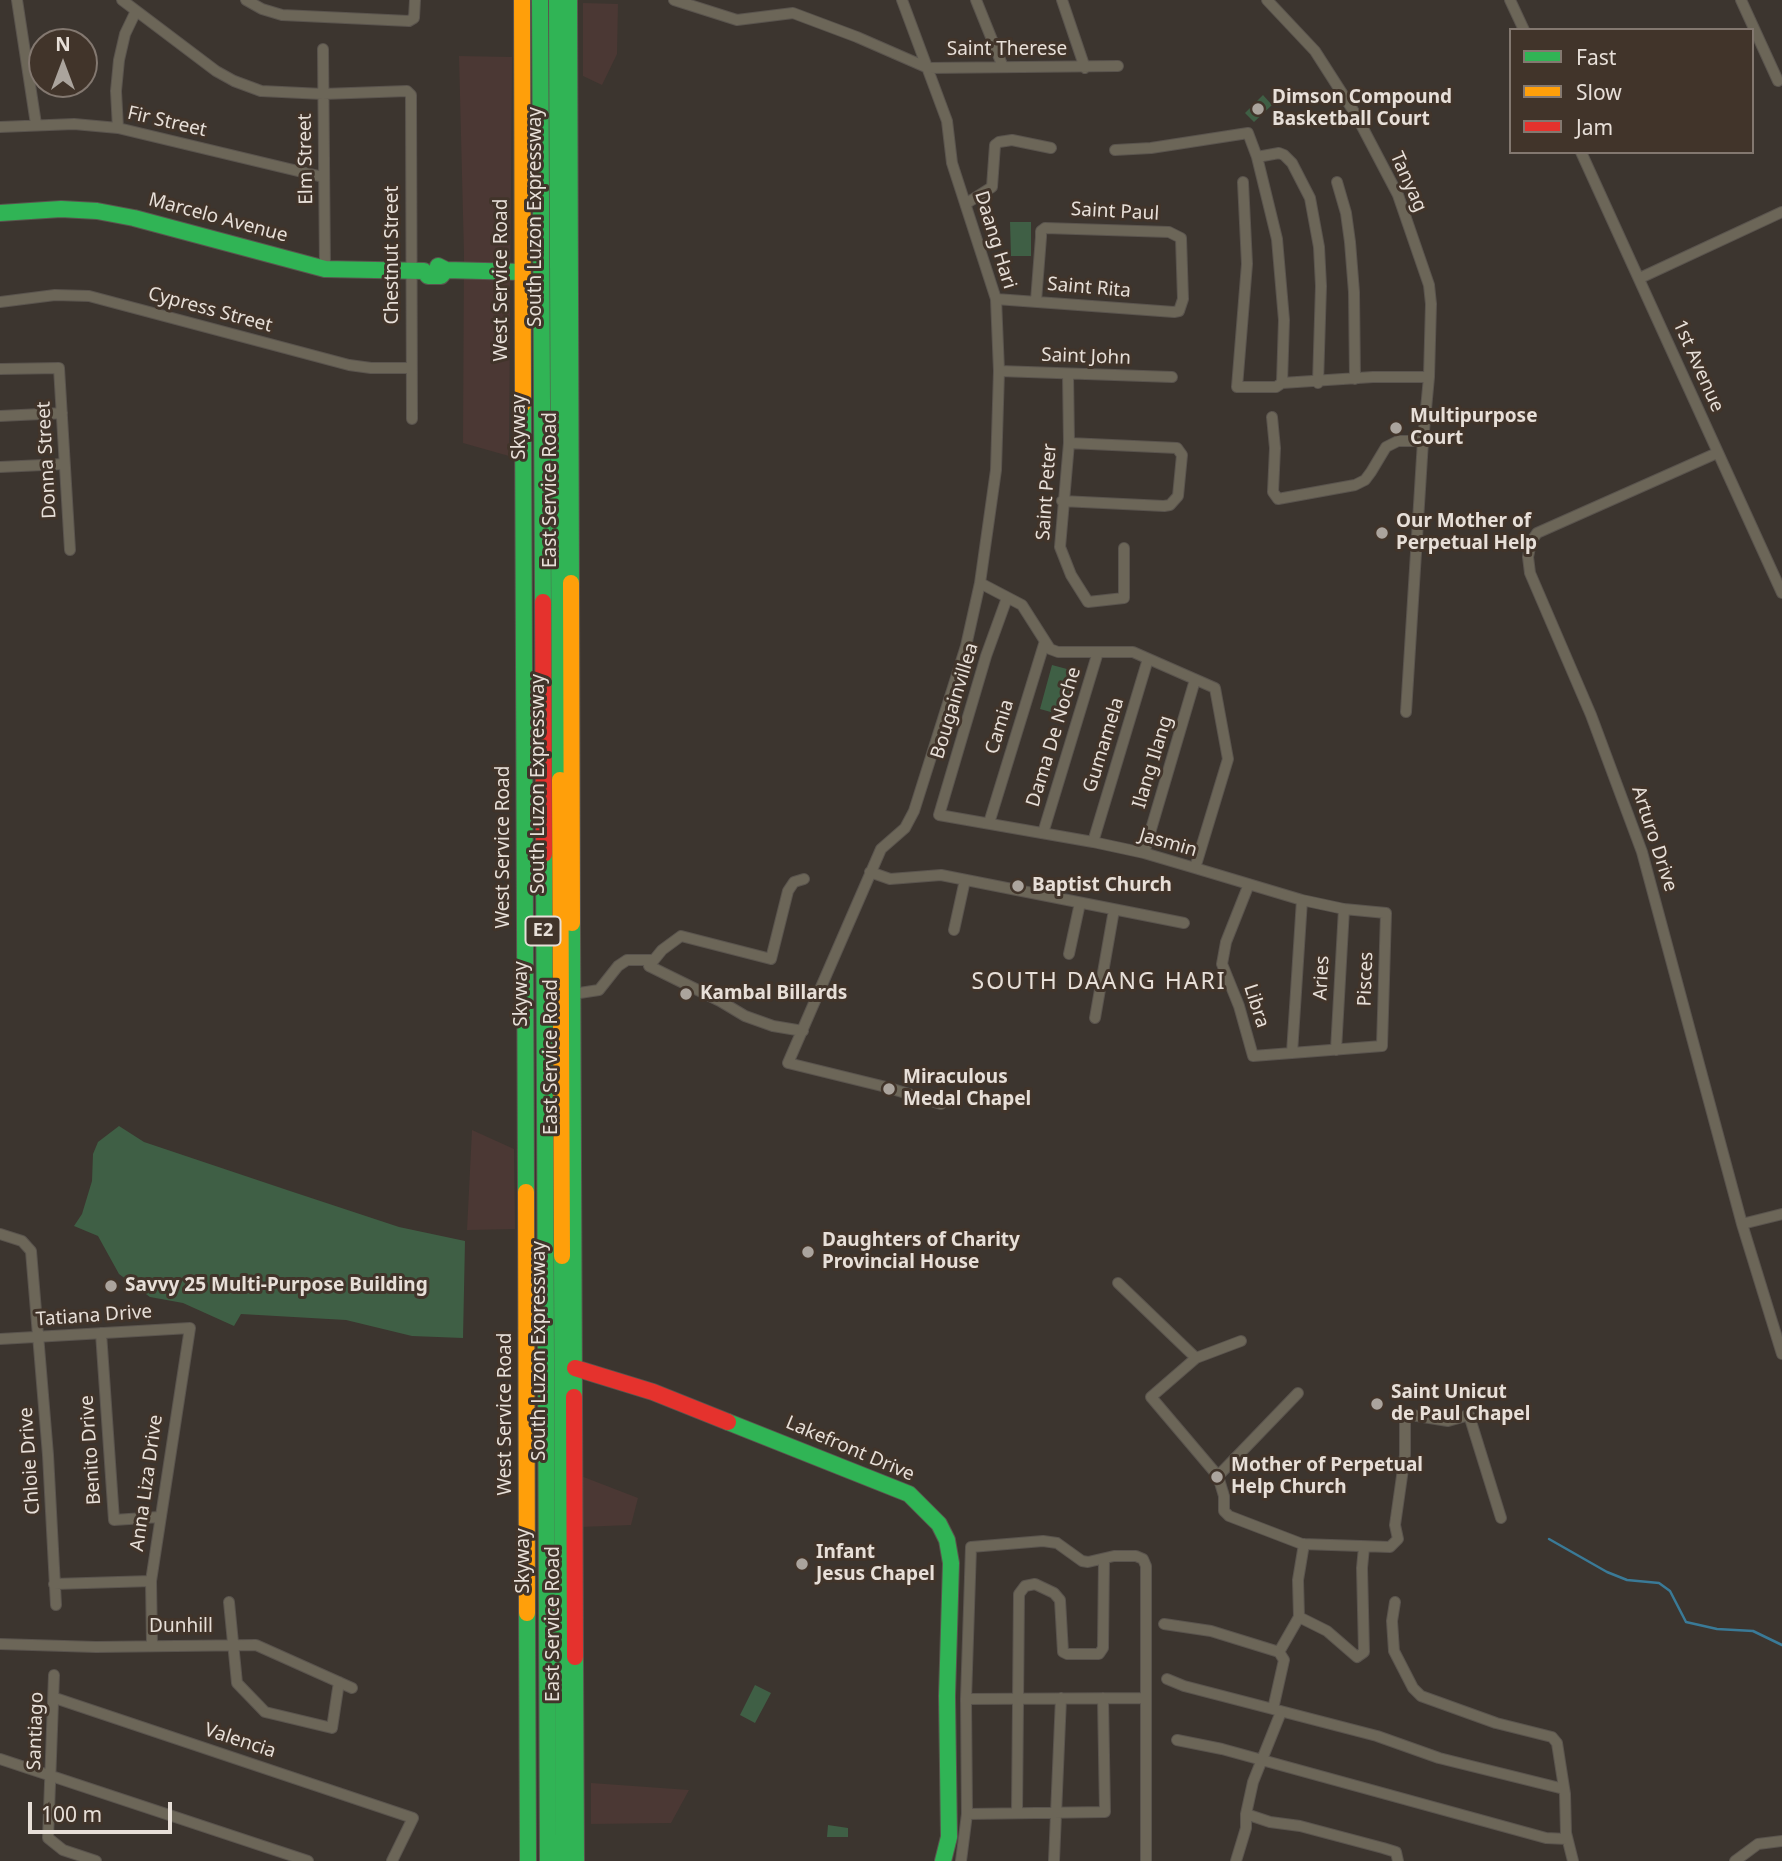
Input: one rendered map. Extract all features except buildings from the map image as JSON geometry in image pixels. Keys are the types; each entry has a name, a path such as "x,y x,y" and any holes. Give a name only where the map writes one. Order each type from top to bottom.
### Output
{"main road":[{"name":"West Service Road","path":"522,0 528,1861"},
{"name":"South Luzon Expressway","path":"532,0 539,1861"},
{"name":"Skyway","path":"540,0 548,1861"},
{"name":"Skyway","path":"550,0 559,1861"},
{"name":"South Luzon Expressway","path":"556,0 564,1861"},
{"name":"East Service Road","path":"569,0 576,1861"},
{"name":"Marcelo Avenue","path":"0,213 61,209 97,211 134,218 325,269 417,271 429,266 442,266 446,270 522,272"},
{"name":"Lakefront Drive","path":"575,1368 665,1397 899,1489 909,1494 939,1524 947,1540 951,1563 947,1696 948,1837 943,1861"}],"street":[{"path":"17,0 36,124"},
{"path":"122,0 216,71 234,81 261,91 323,94"},
{"path":"246,0 262,9 282,15 409,21 414,18 415,0"},
{"path":"674,0 737,20 793,13 928,68"},
{"name":"Daang Hari","path":"902,0 947,121 952,163 996,299 999,371 996,470 980,583 955,688 914,811 905,828 881,849 788,1063 886,1087 941,1104"},
{"path":"976,0 1003,67"},
{"name":"Saint Therese","path":"1062,0 1085,68"},
{"name":"Tanyag","path":"1267,0 1315,51 1356,115 1398,195 1429,285 1429,373 1406,712"},
{"path":"1510,0 1523,28"},
{"path":"1741,0 1779,80"},
{"path":"118,128 116,91 119,60 125,34 136,10"},
{"name":"Elm Street","path":"323,49 325,269"},
{"name":"Saint Therese","path":"928,68 1118,66"},
{"name":"Chestnut Street","path":"323,94 409,92 412,98 417,271 411,368 412,419"},
{"name":"Fir Street","path":"0,127 74,124 118,128 323,177"},
{"path":"1115,150 1151,148 1248,133 1257,157 1277,239 1281,268 1282,383"},
{"path":"967,203 992,187 995,145 999,142 1012,140 1051,148"},
{"path":"1257,157 1279,153 1284,155 1292,163 1310,198 1319,247 1321,286 1318,383"},
{"name":"1st Avenue","path":"1582,154 1782,593"},
{"path":"1244,182 1247,278 1237,387 1276,387 1282,383 1318,383 1429,373"},
{"path":"1337,182 1346,213 1350,242 1354,292 1355,379"},
{"path":"1640,278 1782,212"},
{"name":"Saint Paul","path":"1036,301 1041,231 1045,228 1051,226 1174,233 1180,236 1181,243 1183,299 1179,311"},
{"name":"Cypress Street","path":"0,302 55,295 89,296 349,365 411,368"},
{"name":"Saint Rita","path":"996,299 1179,311"},
{"name":"Donna Street","path":"0,369 59,368 70,550"},
{"name":"Saint John","path":"999,371 1172,377"},
{"name":"Saint Peter","path":"1068,374 1069,443 1060,547 1071,575 1088,602 1124,598 1124,548"},
{"path":"0,416 62,413"},
{"path":"1272,417 1275,448 1273,492 1278,499 1355,485 1365,480 1386,447 1398,441 1423,441"},
{"path":"1062,501 1164,506 1170,505 1178,496 1182,455 1177,448 1069,443"},
{"name":"Arturo Drive","path":"1717,453 1536,533 1528,557 1530,573 1595,726 1642,852 1742,1224 1782,1354"},
{"path":"0,467 64,464"},
{"path":"980,583 1022,606 1050,649 1058,652 1133,652 1215,688 1228,759 1195,868"},
{"name":"Bougainvillea","path":"939,814 986,656 1007,597"},
{"name":"Camia","path":"989,823 1045,641"},
{"name":"Dama De Noche","path":"1043,833 1098,652"},
{"name":"Gumamela","path":"1093,842 1148,659"},
{"name":"Ilang Ilang","path":"1144,853 1195,680"},
{"name":"Jasmin","path":"939,814 1144,853 1301,900 1344,909 1386,913"},
{"path":"870,872 890,879 928,875 965,880 1184,923"},
{"path":"803,1031 773,1026 745,1016 699,990 649,968 670,943 681,936 771,959 788,891 794,882 804,879"},
{"path":"954,930 965,880"},
{"name":"Libra","path":"1249,884 1226,942 1222,964 1239,1006 1253,1056 1382,1046"},
{"path":"1293,1053 1301,900"},
{"path":"1069,954 1080,903"},
{"name":"Aries","path":"1336,1050 1344,909"},
{"path":"1095,1018 1114,911"},
{"name":"Pisces","path":"1382,1046 1386,913"},
{"path":"573,994 599,990 618,966 627,960 654,960"},
{"path":"1742,1224 1782,1214"},
{"name":"Chloie Drive","path":"0,1234 22,1241 31,1251 39,1337 55,1605"},
{"path":"1118,1283 1196,1358"},
{"name":"Tatiana Drive","path":"0,1339 190,1328"},
{"name":"Anna Liza Drive","path":"152,1644 151,1581 190,1328"},
{"name":"Benito Drive","path":"101,1333 114,1520 159,1517"},
{"path":"1241,1341 1196,1358 1151,1397 1218,1476 1224,1496 1224,1511 1229,1516 1304,1544 1390,1547 1398,1539 1395,1525 1405,1455 1405,1413 1448,1420 1469,1415 1501,1518"},
{"path":"1218,1476 1298,1392"},
{"path":"961,1861 967,1814 966,1699 971,1547 1050,1541 1082,1561 1136,1556 1143,1559 1146,1566 1146,1861"},
{"path":"1279,1652 1299,1617 1298,1580 1304,1544"},
{"path":"1299,1617 1333,1635 1357,1657 1361,1656 1364,1652 1364,1547"},
{"path":"1017,1813 1019,1594 1025,1586 1035,1584 1054,1593 1060,1600 1063,1651 1067,1654 1099,1654 1103,1648 1104,1559"},
{"path":"54,1584 151,1581"},
{"path":"229,1602 237,1683 265,1712 332,1728 339,1682"},
{"path":"1395,1602 1392,1621 1394,1651 1413,1688 1421,1696 1496,1723 1552,1737 1557,1743 1564,1789 1567,1839 1573,1861"},
{"path":"1164,1624 1211,1632 1279,1652 1284,1660 1277,1711 1253,1783 1246,1814 1246,1828 1236,1861"},
{"name":"Dunhill","path":"0,1644 96,1647 152,1644 256,1645 352,1688"},
{"name":"Santiago","path":"54,1675 48,1838 62,1855"},
{"path":"1167,1679 1184,1686 1377,1737 1439,1758 1564,1789"},
{"name":"Valencia","path":"55,1698 413,1818 392,1861"},
{"path":"1054,1861 1061,1698"},
{"path":"967,1814 1105,1812 1103,1698"},
{"path":"966,1699 1146,1698"},
{"path":"1177,1740 1222,1749 1546,1838 1567,1839"},
{"path":"0,1759 308,1861"},
{"path":"1246,1814 1396,1852 1398,1861"},
{"path":"1735,1861 1758,1844 1782,1840"},
{"path":"62,1855 96,1861"}],"shaded area":[{"path":"583,3 618,4 617,54 602,85 583,76"},
{"path":"459,56 512,57 509,456 463,443 464,254"},
{"path":"472,1130 514,1149 515,1229 467,1230"},
{"path":"581,1476 638,1498 631,1525 580,1527"},
{"path":"591,1783 689,1790 671,1823 591,1824"}],"green space":[{"name":"Dimson Compound Basketball Court","path":"1263,95 1272,105 1254,122 1245,113"},
{"path":"1010,222 1031,222 1031,256 1011,256"},
{"path":"1052,665 1078,672 1065,716 1040,709"},
{"path":"119,1126 144,1142 290,1191 399,1227 465,1241 463,1338 412,1336 346,1320 241,1314 234,1326 183,1303 150,1297 119,1274 98,1236 74,1226 82,1214 92,1181 93,1154 98,1142"},
{"path":"755,1685 771,1693 755,1723 740,1715"},
{"path":"828,1825 848,1828 848,1837 827,1837"}],"waterway":[{"path":"1549,1539 1607,1572 1627,1580 1659,1583 1670,1591 1686,1622 1717,1629 1753,1631 1782,1645"}],"traffic: fast":[{"path":"540,0 543,602"},
{"path":"557,0 560,780"},
{"path":"569,0 571,583"},
{"path":"0,213 61,209 97,211 134,218 325,269 424,271 428,276 441,276 446,270"},
{"path":"438,266 446,270 522,272"},
{"path":"523,404 526,1192"},
{"path":"544,854 548,1861"},
{"path":"572,923 574,1397"},
{"path":"562,1256 564,1861"},
{"path":"728,1422 909,1494 939,1524 947,1540 951,1563 947,1696 949,1837 943,1861"},
{"path":"527,1613 528,1861"},
{"path":"575,1657 576,1861"}],"traffic: slow":[{"path":"522,0 523,404"},
{"path":"571,583 572,923"},
{"path":"560,780 562,1256"},
{"path":"526,1192 527,1613"}],"traffic: jam":[{"path":"543,602 544,854"},
{"path":"575,1368 653,1392 728,1422"},
{"path":"574,1397 575,1657"}],"place":[{"name":"Dimson Compound Basketball Court","path":"1258,109"},
{"name":"Multipurpose Court","path":"1396,428"},
{"name":"Our Mother of Perpetual Help","path":"1382,533"},
{"name":"Baptist Church","path":"1018,886"},
{"name":"Kambal Billards","path":"686,994"},
{"name":"Miraculous Medal Chapel","path":"889,1089"},
{"name":"Daughters of Charity Provincial House","path":"808,1252"},
{"name":"Savvy 25 Multi-Purpose Building","path":"111,1286"},
{"name":"Saint Unicut de Paul Chapel","path":"1377,1404"},
{"name":"Mother of Perpetual Help Church","path":"1217,1477"},
{"name":"Infant Jesus Chapel","path":"802,1564"}],"district":[{"name":"SOUTH DAANG HARI","path":"1099,982"}]}
